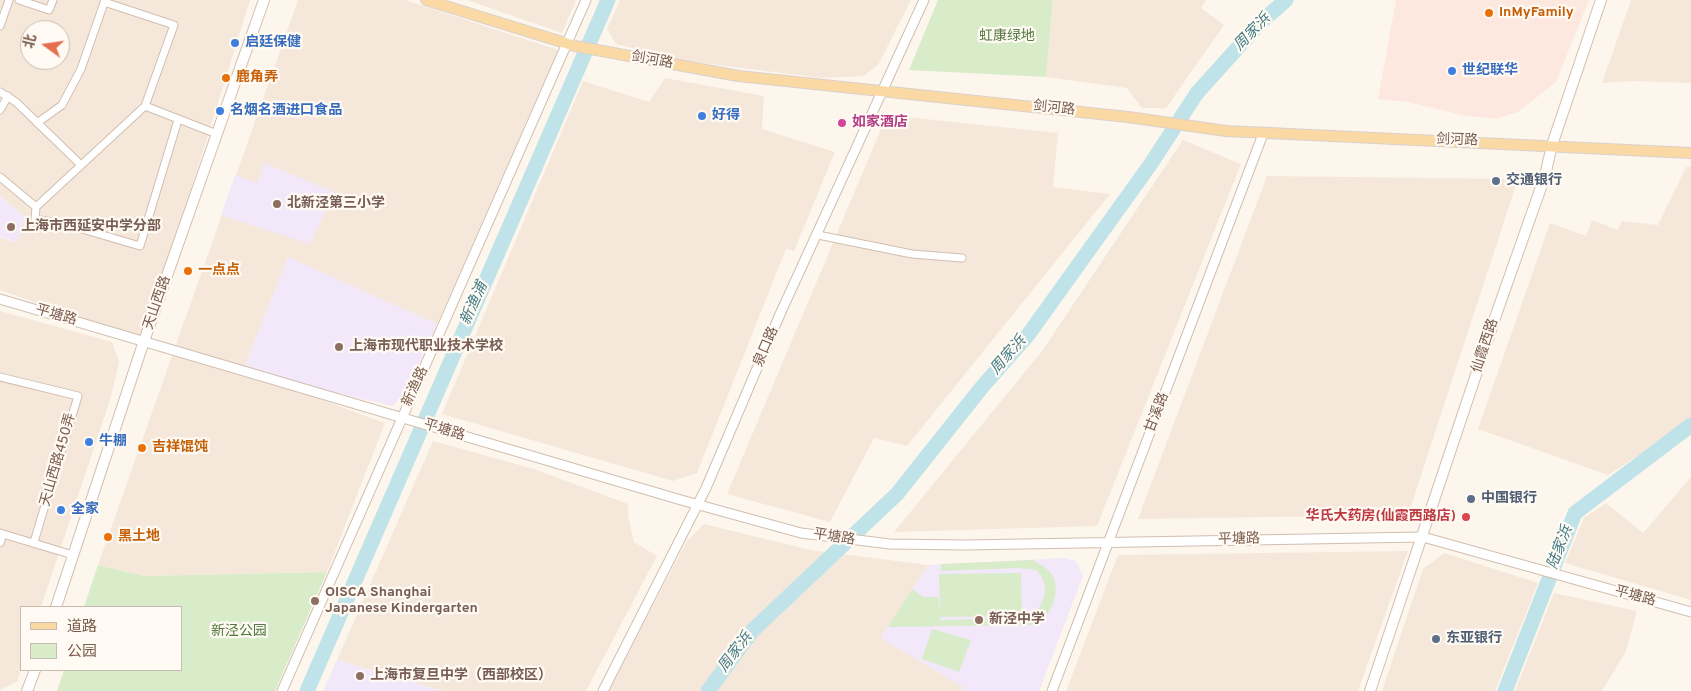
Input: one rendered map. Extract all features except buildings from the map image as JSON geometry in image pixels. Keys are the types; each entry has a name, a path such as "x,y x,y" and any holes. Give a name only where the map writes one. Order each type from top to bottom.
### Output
{"main road":[{"name":"天山西路","path":"56,606 144,341 264,0"},
{"name":"剑河路","path":"426,0 567,44 600,52 738,76 1128,116 1226,131 1263,134 1552,145 1691,153"},
{"name":"仙霞西路","path":"1370,691 1497,312 1545,176 1552,145 1601,0"},
{"path":"28,691 35,671"}],"street":[{"path":"0,26 9,0"},
{"path":"19,0 49,10 53,0"},
{"name":"新渔路","path":"282,691 586,0"},
{"name":"泉口路","path":"603,691 698,504 781,312 818,235 924,0"},
{"path":"37,122 62,105 81,69 104,1 174,25 145,106 36,207 35,219 72,226 140,246 178,120"},
{"path":"0,92 8,96 37,122 81,165"},
{"path":"0,110 8,96"},
{"path":"145,106 217,134"},
{"name":"甘溪路","path":"1052,691 1263,134"},
{"path":"0,177 36,207"},
{"path":"818,235 912,254 962,258"},
{"name":"平塘路","path":"0,299 144,341 172,352 801,533 890,544 982,545 1422,536 1575,581 1691,612"},
{"name":"天山西路450弄","path":"0,377 78,396 34,542"},
{"path":"0,543 2,533 73,555"}],"shaded area":[{"path":"0,0 250,0 144,341 0,290 0,237 17,243 25,217 0,196"},
{"path":"298,0 405,0 558,50 437,324 288,258 243,371 385,423 327,572 144,576 98,565"},
{"path":"467,0 576,0 562,33"},
{"path":"620,0 911,0 878,65 863,76 821,78 679,60 616,44 607,29"},
{"path":"1053,0 1206,0 1201,8 1224,25 1166,108 1142,108 1127,88 1046,77"},
{"path":"1396,0 1589,0 1556,82 1518,112 1495,119 1461,115 1408,102 1378,99"},
{"path":"1631,0 1691,0 1691,83 1634,81 1602,83"},
{"path":"665,78 764,96 762,129 835,152 794,251 786,249 697,473 673,481 442,414 583,81 649,102"},
{"path":"887,115 1058,133 1053,187 1110,194 907,446 874,438 830,522 727,494"},
{"path":"1183,140 1241,164 1097,526 894,532 1042,351"},
{"name":"北新泾第三小学","path":"264,163 334,192 310,244 221,215 235,175 257,183"},
{"path":"1686,167 1691,167 1691,422 1608,475 1478,429 1550,223 1586,236 1592,220 1618,230 1622,221 1658,225"},
{"path":"1267,176 1518,179 1408,515 1138,519"},
{"name":"上海市西延安中学分部","path":"0,196 25,217 17,243 0,236"},
{"name":"上海市现代职业技术学校","path":"288,257 437,324 405,395 392,406 243,371"},
{"path":"0,311 112,342 119,362 111,397 41,606 20,606 20,671 17,682 0,690"},
{"path":"433,441 534,469 628,504 628,516 634,542 657,556 586,691 442,691 337,660"},
{"path":"1691,477 1691,600 1565,563 1584,518 1606,503 1643,533"},
{"path":"704,524 810,550 928,565 881,638 964,687 961,691 608,691 687,541"},
{"path":"1408,551 1358,691 1066,691 1118,555"},
{"path":"1444,553 1538,583 1495,691 1382,691 1423,569"},
{"name":"新泾中学","path":"1064,558 1076,561 1083,576 1039,691 961,691 963,687 881,638 928,565"},
{"path":"1554,593 1637,611 1626,651 1602,691 1515,691"},
{"name":"上海市复旦中学（西部校区）","path":"337,660 442,691 323,691"}],"green space":[{"name":"虹康绿地","path":"938,0 1053,0 1046,77 909,70"},
{"path":"1033,560 1051,573 1056,585 1053,605 1046,617 1037,625 888,627 912,589 923,597 938,597 940,612 939,574 1021,573 1022,616 940,617 940,620 1032,618 1043,600 1045,588 1041,576 1036,570 1019,568 941,571 941,564"},
{"name":"新泾公园","path":"98,565 144,576 327,572 275,691 57,691 64,671 182,671 182,606 84,606"},
{"path":"932,629 971,640 959,672 922,659"}],"waterway":[{"name":"新渔浦","path":"307,691 608,0"},
{"name":"周家浜","path":"708,691 753,630 897,494 982,387 1028,335 1150,165 1197,93 1261,22 1286,0"},
{"name":"陆家浜","path":"1505,691 1575,513 1691,425"}],"place":[{"name":"InMyFamily","path":"1489,13"},
{"name":"启廷保健","path":"235,43"},
{"name":"世纪联华","path":"1452,71"},
{"name":"鹿角弄","path":"226,78"},
{"name":"名烟名酒进口食品","path":"220,111"},
{"name":"好得","path":"702,116"},
{"name":"如家酒店","path":"842,123"},
{"name":"交通银行","path":"1496,181"},
{"name":"北新泾第三小学","path":"277,204"},
{"name":"上海市西延安中学分部","path":"11,227"},
{"name":"一点点","path":"188,271"},
{"name":"上海市现代职业技术学校","path":"339,347"},
{"name":"牛棚","path":"89,442"},
{"name":"吉祥馄饨","path":"142,448"},
{"name":"中国银行","path":"1471,499"},
{"name":"全家","path":"61,510"},
{"name":"华氏大药房(仙霞西路店)","path":"1466,517"},
{"name":"黑土地","path":"108,537"},
{"name":"OISCA Shanghai Japanese Kindergarten","path":"315,601"},
{"name":"新泾中学","path":"979,620"},
{"name":"东亚银行","path":"1436,639"},
{"name":"上海市复旦中学（西部校区）","path":"360,676"}]}
